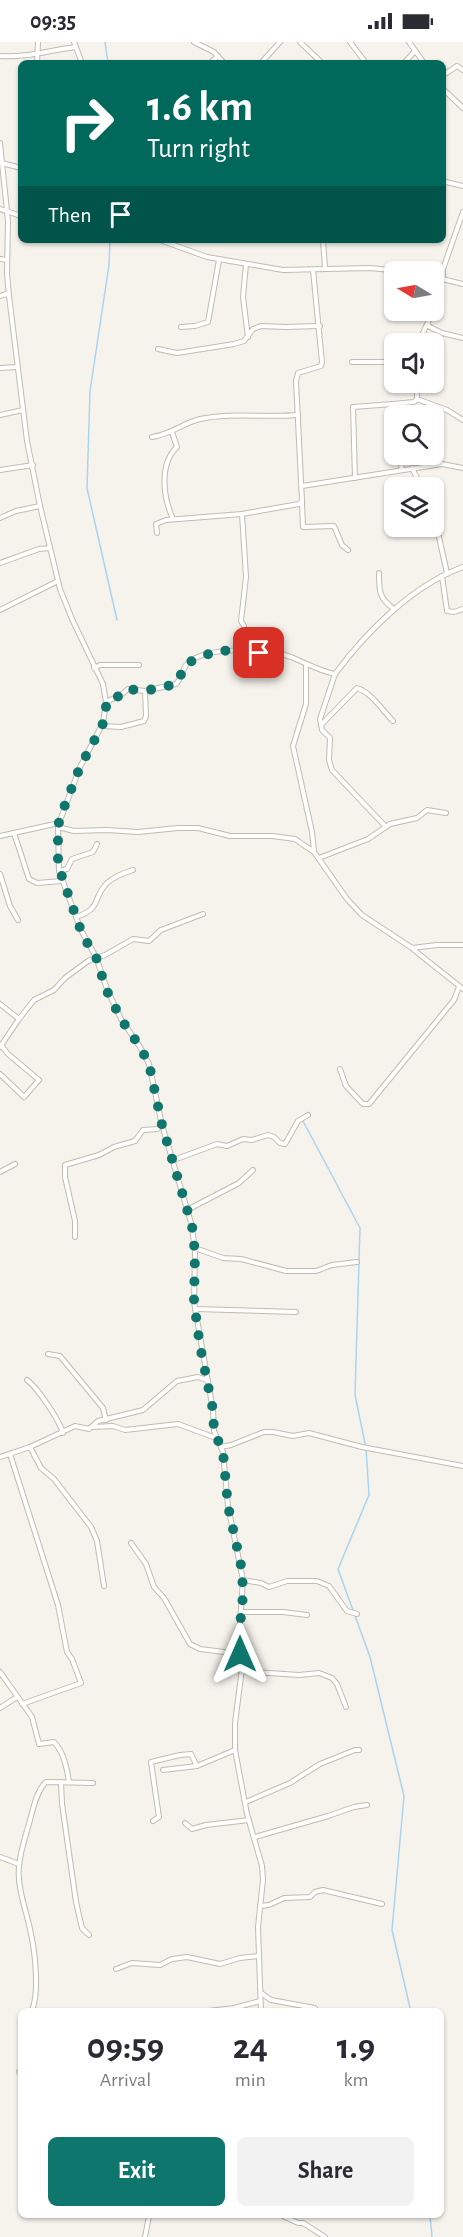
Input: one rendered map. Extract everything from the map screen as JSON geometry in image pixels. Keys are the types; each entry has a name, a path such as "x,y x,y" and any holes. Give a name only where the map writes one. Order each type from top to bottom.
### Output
{"street":[{"path":"37,60 38,42"},
{"path":"74,42 81,60"},
{"path":"194,42 214,52 221,60"},
{"path":"264,60 280,42"},
{"path":"300,42 319,60"},
{"path":"350,42 364,60"},
{"path":"409,42 422,60"},
{"path":"0,56 37,54 41,51 76,47"},
{"path":"407,60 415,51"},
{"path":"213,60 218,56"},
{"path":"446,73 457,66 463,70"},
{"path":"446,92 463,108"},
{"path":"0,143 8,221 9,296 27,441 58,581 72,619 103,684 106,702 106,715 102,726 80,767 59,825 59,871 83,936 96,957 106,989 121,1019 149,1064 171,1161 192,1226 195,1248 195,1309 214,1427 221,1447 228,1506 243,1580 241,1671 235,1723 235,1750 249,1820 262,1866 258,1956 261,2008"},
{"path":"2,163 18,167"},
{"path":"446,182 463,186"},
{"path":"0,209 18,215"},
{"path":"444,266 463,212"},
{"path":"168,243 195,254 219,260 283,270 384,269"},
{"path":"323,243 325,268"},
{"path":"0,259 7,260"},
{"path":"181,327 208,322 219,260"},
{"path":"246,264 243,297 248,338"},
{"path":"313,270 322,362 321,366 298,373 303,527 334,526 342,545 348,550"},
{"path":"444,280 463,284"},
{"path":"0,296 6,294 9,296"},
{"path":"423,333 427,321"},
{"path":"427,324 437,331 463,338"},
{"path":"158,349 177,353 234,344 248,338 253,329 261,326 320,326"},
{"path":"352,362 384,362"},
{"path":"0,368 17,367"},
{"path":"417,393 417,399"},
{"path":"356,478 353,407 414,402 417,399"},
{"path":"417,399 447,410 463,420"},
{"path":"0,415 23,410"},
{"path":"152,437 172,432 197,420 212,417 298,415"},
{"path":"172,432 177,447 168,461 164,493 173,519"},
{"path":"302,486 412,468 448,464 463,468"},
{"path":"0,471 33,465"},
{"path":"401,465 402,470"},
{"path":"412,468 416,477"},
{"path":"157,533 156,524 159,521 242,514 299,504 302,501"},
{"path":"0,518 16,511 40,506"},
{"path":"242,514 246,577 241,621 244,626"},
{"path":"439,537 447,573"},
{"path":"0,563 39,549 50,548"},
{"path":"386,827 332,770 328,760 330,738 320,725 321,714 334,674 394,609 415,592 447,573 463,567"},
{"path":"379,573 380,595 383,601 394,609"},
{"path":"442,576 447,611 454,612 463,609"},
{"path":"0,610 58,581"},
{"path":"106,702 128,689 145,691 176,684 187,663 216,651 242,650 281,655 334,674"},
{"path":"306,664 306,704 293,746 312,832 314,852"},
{"path":"94,668 100,665 139,665"},
{"path":"320,725 357,688 378,703 393,721"},
{"path":"102,726 121,727 144,721 146,716 145,691"},
{"path":"319,858 369,839 390,824 417,818 427,810 446,813"},
{"path":"0,836 59,825 74,831 138,832 178,828 204,829 230,836 272,836 295,839 314,852 352,905 370,922 413,949 461,988 454,1000 369,1104 363,1104 346,1086 340,1070"},
{"path":"14,833 29,879 37,883 62,881"},
{"path":"59,871 67,869 72,859 93,852 97,844"},
{"path":"76,917 93,909 106,884 122,873 133,870"},
{"path":"0,874 10,906 18,920"},
{"path":"0,1074 24,1097 39,1080 1,1046 18,1019 34,1000 54,990 65,978 96,957 121,947 133,939 149,941 161,930 203,914"},
{"path":"413,949 424,946 463,945"},
{"path":"0,1004 18,1019"},
{"path":"171,1161 217,1144 227,1146 237,1140 252,1140 268,1135 285,1144 298,1121 308,1115"},
{"path":"75,1237 75,1221 65,1177 65,1165 99,1155 137,1139 143,1130 162,1125"},
{"path":"0,1172 15,1164"},
{"path":"187,1210 239,1183 253,1170"},
{"path":"195,1248 224,1258 267,1265 286,1271 316,1271 332,1265 357,1262"},
{"path":"195,1309 296,1312"},
{"path":"48,1354 60,1356 103,1408 106,1420"},
{"path":"91,1427 98,1422 143,1410 177,1381 198,1377 207,1380"},
{"path":"27,1380 34,1385 60,1423 63,1433"},
{"path":"0,1457 30,1447 75,1426 84,1429 113,1426 125,1431 178,1424 217,1438"},
{"path":"205,1433 214,1427"},
{"path":"221,1447 264,1432 293,1436 309,1433 362,1447 463,1466"},
{"path":"30,1447 41,1468 54,1479 91,1527 98,1541 104,1586"},
{"path":"10,1454 58,1605 67,1652 81,1683 21,1704"},
{"path":"131,1543 146,1564 154,1587 164,1598 190,1644 200,1648 240,1654"},
{"path":"243,1580 269,1587 287,1581 316,1581 329,1586 347,1611 357,1614"},
{"path":"241,1612 283,1612 307,1615"},
{"path":"241,1671 299,1675 320,1673 332,1678 338,1684 346,1707"},
{"path":"0,1672 32,1717 39,1744 55,1743 58,1746 68,1768 69,1782"},
{"path":"0,1708 16,1697"},
{"path":"163,1770 197,1766 235,1750"},
{"path":"246,1802 290,1783 320,1764 359,1750"},
{"path":"153,1821 159,1817 151,1762 191,1754 197,1766"},
{"path":"33,2008 36,1975 32,1935 19,1881 19,1864 42,1786 46,1782 93,1783"},
{"path":"61,1782 76,1902 82,1928 89,1935"},
{"path":"255,1837 354,1807 368,1805"},
{"path":"185,1823 192,1829 249,1820"},
{"path":"0,1857 19,1864"},
{"path":"260,1906 269,1905 284,1898 310,1897 315,1892 324,1890 382,1904"},
{"path":"116,1969 132,1963 160,1965 171,1959 187,1957 220,1964 258,1956"},
{"path":"260,1993 271,2000 315,2008"},
{"path":"234,2008 260,2001"},
{"path":"146,2237 149,2218"},
{"path":"287,2218 303,2223 324,2237"}],"waterway":[{"path":"105,42 108,60"},
{"path":"110,243 109,265 90,391 87,488 117,620"},
{"path":"303,1121 360,1228 355,1395 366,1448 369,1495 338,1569 370,1657 404,1796 392,1930 410,2008"},
{"path":"430,2218 432,2237"}],"route":[{"path":"240,1654 242,1570 228,1506 223,1452 214,1431 213,1410 200,1346 194,1302 195,1253 192,1226 171,1161 151,1069 140,1047 121,1019 106,989 96,957 83,936 62,881 57,846 61,815 72,784 102,726 106,715 106,702 128,689 145,691 176,684 187,663 216,651 242,650 259,653"}]}
